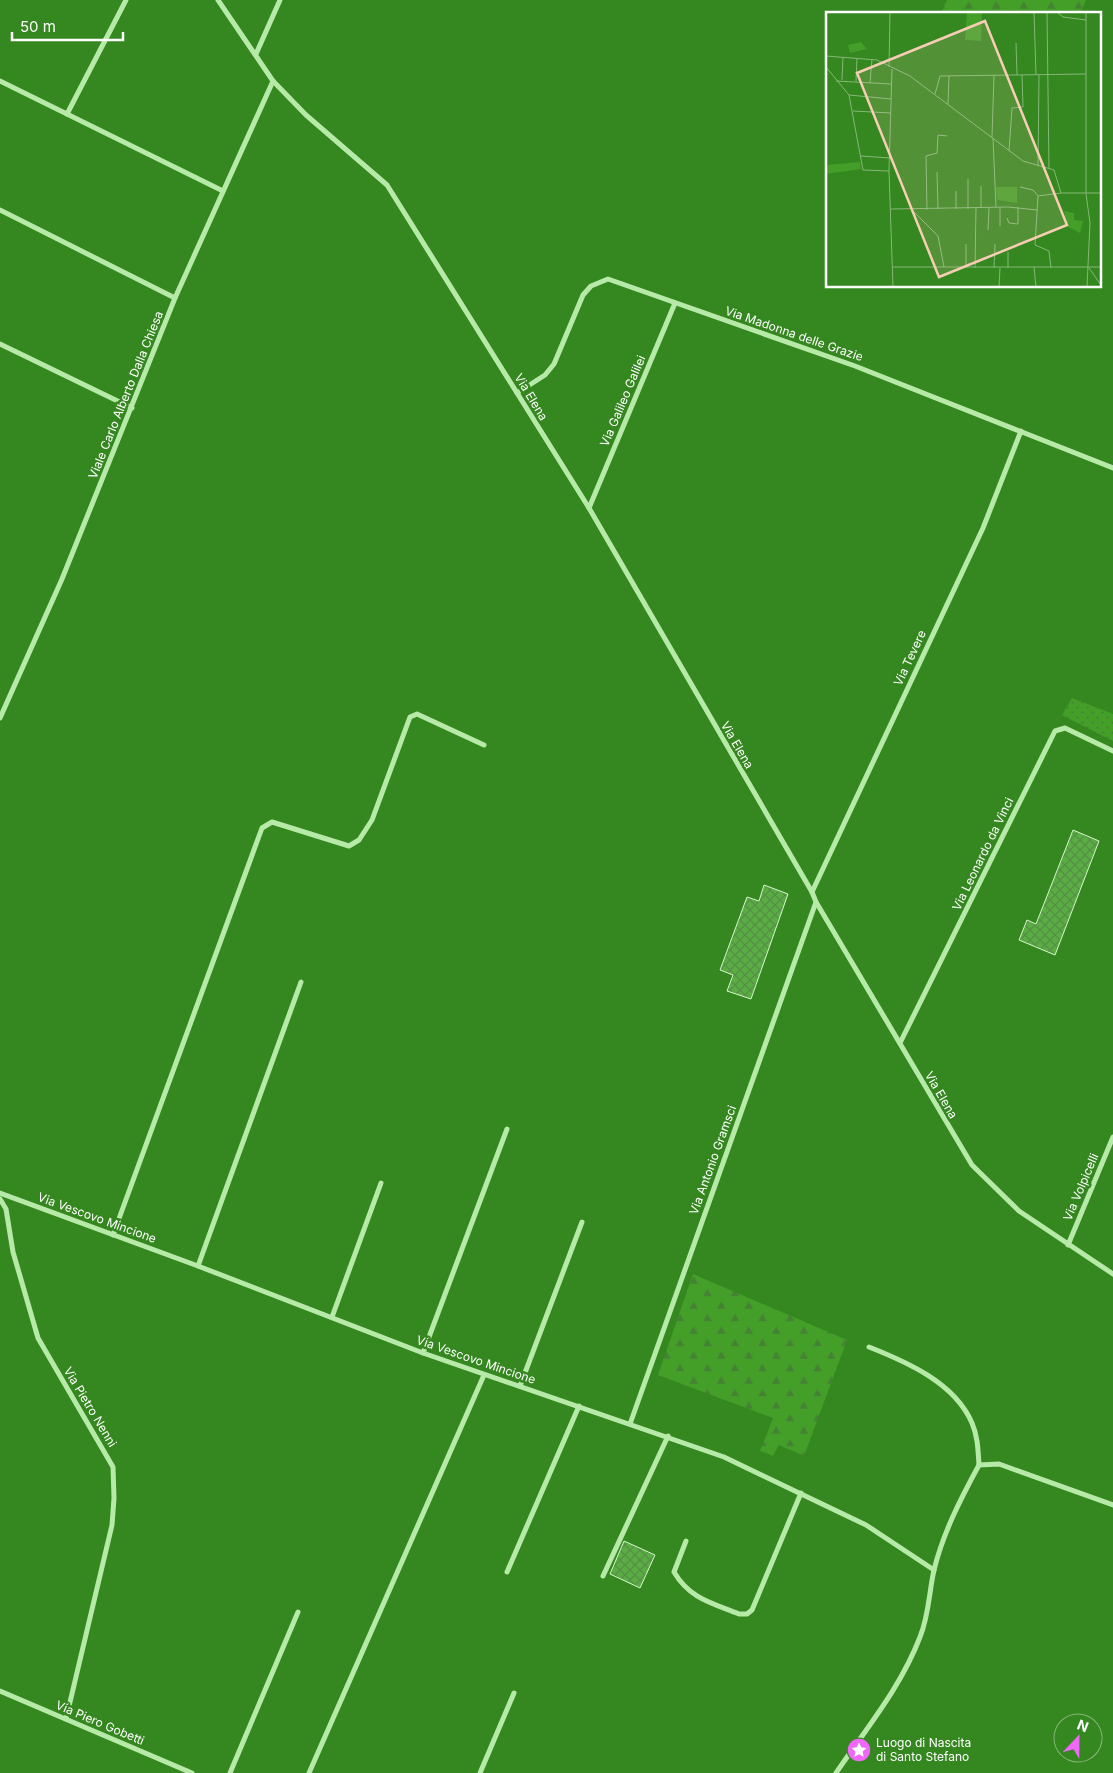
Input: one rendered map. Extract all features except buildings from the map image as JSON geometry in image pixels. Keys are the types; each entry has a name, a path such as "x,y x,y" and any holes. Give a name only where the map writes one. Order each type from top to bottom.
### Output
{"street":[{"path":"67,114 126,0"},
{"path":"218,0 273,81"},
{"path":"256,54 280,0"},
{"path":"0,81 223,191"},
{"name":"Via Elena","path":"273,81 306,115 387,185 589,508 812,892 816,902 972,1165 1019,1211 1113,1274"},
{"name":"Viale Carlo Alberto Dalla Chiesa","path":"0,718 62,578 175,298 273,81"},
{"path":"0,210 175,298"},
{"name":"Via Madonna delle Grazie","path":"517,393 546,375 554,364 583,295 591,286 608,279 855,366 1113,468"},
{"name":"Via Galileo Galilei","path":"589,508 675,302"},
{"path":"0,344 132,408"},
{"name":"Via Tevere","path":"812,892 983,528 1021,432"},
{"path":"113,1235 262,828 272,822 349,846 359,840 372,820 410,717 417,714 484,745"},
{"name":"Via Leonardo da Vinci","path":"900,1043 1055,731 1064,728 1113,751"},
{"name":"Via Antonio Gramsci","path":"630,1424 816,902"},
{"path":"198,1266 301,982"},
{"path":"423,1353 506,1129"},
{"name":"Via Volpicelli","path":"1068,1244 1113,1137"},
{"path":"332,1317 381,1183"},
{"name":"Via Vescovo Mincione","path":"0,1193 198,1266 423,1353 668,1436 724,1457 866,1525 934,1570"},
{"name":"Via Pietro Nenni","path":"0,1199 6,1209 13,1252 38,1338 113,1467 114,1498 112,1525 66,1719"},
{"path":"520,1386 582,1222"},
{"path":"836,1773 906,1668 921,1635 929,1606 934,1570 958,1504 979,1465 978,1440 964,1407 948,1391 906,1362 869,1347"},
{"path":"309,1773 484,1375"},
{"path":"507,1572 579,1406"},
{"path":"603,1576 668,1436"},
{"path":"979,1465 999,1464 1113,1505"},
{"path":"686,1541 674,1572 681,1584 692,1594 739,1614 746,1614 752,1610 801,1493"},
{"path":"230,1773 298,1612"},
{"name":"Via Piero Gobetti","path":"0,1691 192,1773"},
{"path":"480,1773 514,1693"}],"green space":[{"path":"947,0 1086,0 1081,12 941,12"},
{"path":"1072,698 1113,714 1113,741 1062,715"},
{"path":"693,1274 847,1340 804,1456 779,1445 773,1456 760,1451 773,1418 658,1375"}],"place":[{"name":"Luogo di Nascita di Santo Stefano","path":"859,1750"}]}
